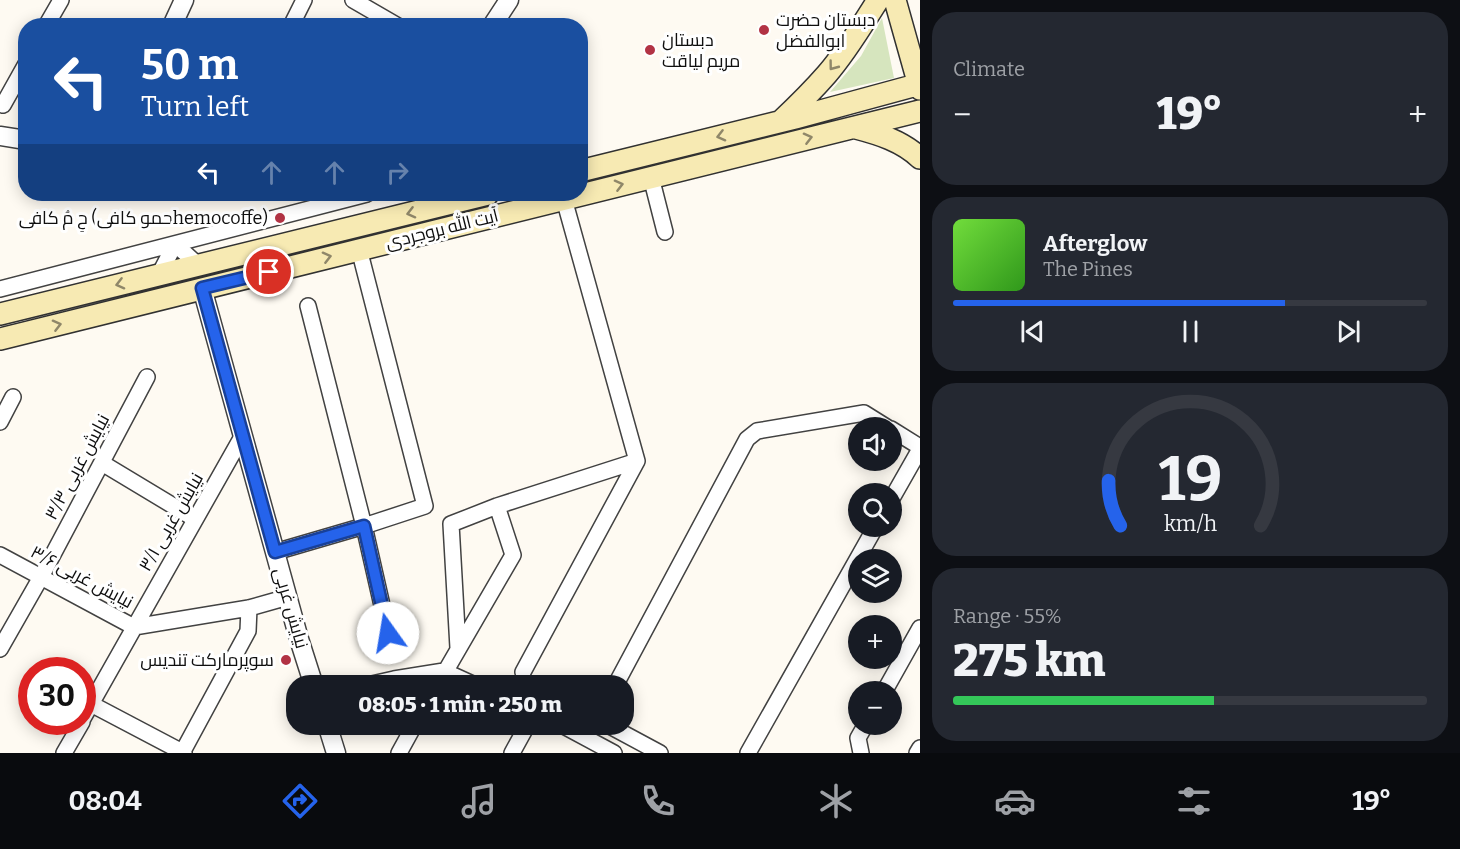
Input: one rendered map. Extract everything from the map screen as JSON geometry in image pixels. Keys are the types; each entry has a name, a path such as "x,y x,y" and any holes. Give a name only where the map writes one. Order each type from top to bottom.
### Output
{"main road":[{"path":"781,121 829,72 878,0"},
{"path":"588,169 920,86 895,0"},
{"path":"876,96 883,106 883,120"},
{"name":"آیت الله بروجردی","path":"588,193 920,111"},
{"path":"852,127 885,136 914,152 920,158"},
{"name":"آیت الله بروجردی","path":"0,314 455,201"},
{"name":"آیت الله بروجردی","path":"0,339 556,201"}],"street":[{"path":"50,18 60,0"},
{"path":"176,18 184,0"},
{"path":"295,18 304,0"},
{"path":"353,0 384,18"},
{"path":"497,18 509,0"},
{"path":"3,105 18,78"},
{"path":"0,136 18,139"},
{"path":"651,177 665,232"},
{"path":"0,289 340,201"},
{"path":"523,672 637,461 565,201"},
{"path":"175,244 198,265"},
{"path":"159,275 175,244"},
{"path":"275,552 425,507 359,249"},
{"name":"نیایش غربی","path":"202,288 311,675"},
{"path":"308,306 364,526 393,654"},
{"name":"نیایش غربی ۳/۳","path":"0,649 41,577 147,377"},
{"path":"0,422 13,398"},
{"path":"621,675 747,439 757,431 864,413 871,417"},
{"name":"نیایش غربی ۳/۱","path":"96,695 243,435"},
{"path":"900,483 920,448 902,436"},
{"path":"458,648 451,524 497,506 637,461"},
{"path":"102,462 195,519"},
{"path":"442,675 513,555 497,506"},
{"path":"748,753 870,537"},
{"name":"نیایش غربی ۳/۶","path":"0,555 134,627 249,608 288,597"},
{"path":"96,707 183,753 248,631 249,608"},
{"path":"890,681 920,628"},
{"path":"419,675 444,671 453,675"},
{"name":"نیایش غربی ۳/۱","path":"64,753 74,735"},
{"path":"330,735 336,753"},
{"path":"400,753 409,735"},
{"path":"512,753 522,735"},
{"path":"580,735 614,753"},
{"path":"626,735 660,753"},
{"path":"860,735 858,738 861,753"},
{"path":"917,753 920,748"}],"green space":[{"path":"882,18 894,78 830,92 861,56"}],"place":[{"name":"دبستان حضرت ابوالفضل","path":"764,30"},
{"name":"دبستان مریم لیاقت","path":"650,50"},
{"name":"حِ مُ کافی (حمو کافیhemocoffe)","path":"280,218"},
{"name":"سوپرمارکت تندیس","path":"286,660"}],"route":[{"path":"269,272 202,288 275,552 364,526 388,633"}]}
